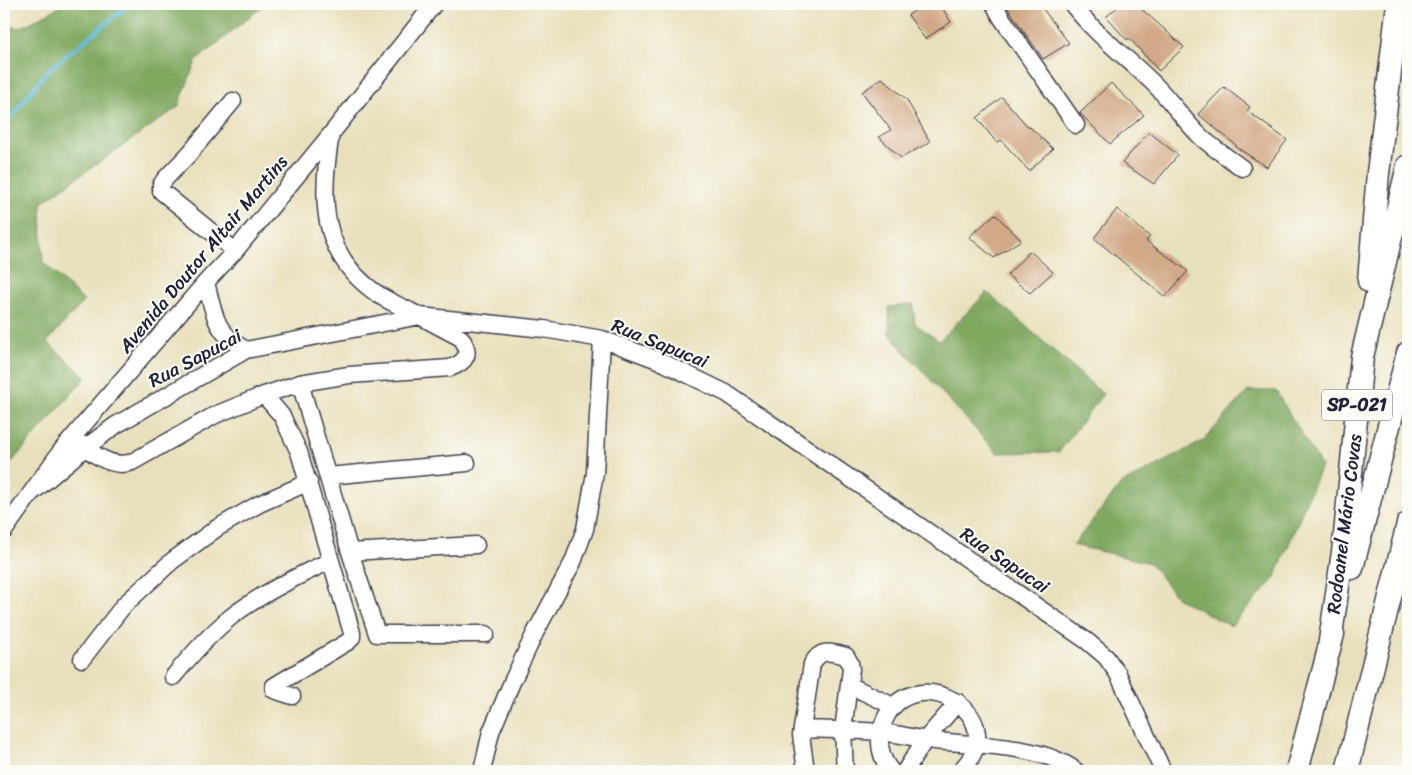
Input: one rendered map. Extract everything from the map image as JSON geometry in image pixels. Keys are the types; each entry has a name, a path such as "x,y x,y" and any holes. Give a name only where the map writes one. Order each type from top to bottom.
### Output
{"highway":[{"path":"1362,357 1378,173 1398,4"},
{"name":"Rodoanel Mário Covas","path":"1329,648 1344,545 1362,357 1408,166"},
{"name":"Rodoanel Mário Covas","path":"1297,771 1329,648 1363,530 1408,353"},
{"path":"1347,771 1408,524"}],"street":[{"name":"Avenida Doutor Altair Martins","path":"4,531 34,491 79,442 206,282 235,251 331,134 434,4"},
{"path":"994,4 1076,125"},
{"path":"1072,4 1083,18 1115,50 1164,94 1201,137 1242,168"},
{"path":"232,101 165,179 161,185 161,191 235,251"},
{"path":"79,442 114,464 124,465 215,415 300,383 349,375 450,368 462,363 466,356 466,345 460,338 379,296 354,275 341,257 330,235 325,204 325,168 331,134"},
{"path":"206,282 214,313 222,330 231,342 246,350"},
{"name":"Rua Sapucai","path":"79,442 116,425 246,350 420,316 544,329 602,340 658,360 726,393 1088,640 1106,657 1118,674 1163,771"},
{"path":"482,771 491,732 512,682 535,633 573,562 585,529 594,473 602,340"},
{"path":"300,383 350,552 378,634 486,634"},
{"path":"264,395 282,416 299,452 352,632 352,637 349,641 274,686 274,690 292,696"},
{"path":"328,476 468,463"},
{"path":"82,659 124,605 172,561 217,528 259,504 309,482"},
{"path":"350,552 476,545"},
{"path":"172,677 197,648 233,616 293,578 330,561"},
{"path":"806,771 802,748 802,729 812,664 817,656 824,652 846,656 850,663 851,669 843,730 845,771"},
{"path":"849,685 893,706"},
{"path":"891,771 882,755 880,732 885,718 893,706 906,698 919,693 933,692 958,702 973,721 977,745 971,759 960,771"},
{"path":"905,771 925,740 958,702"},
{"path":"802,729 880,732 925,740 1026,752 1048,757 1068,765 1076,771"}],"green space":[{"path":"65,4 265,4 196,61 178,107 41,203 43,262 84,301 47,342 86,377 4,471 4,25 20,28"},
{"path":"987,292 1103,394 1059,452 997,453 889,334 889,307 913,304 915,324 939,341"},
{"path":"1248,391 1276,391 1321,466 1275,578 1231,626 1178,599 1150,563 1073,545 1121,484 1203,441"}],"building":[{"path":"925,4 940,4 951,22 925,39 908,15"},
{"path":"1005,4 1039,4 1069,43 1043,59"},
{"path":"1121,4 1136,4 1184,47 1159,71 1129,38 1127,40 1106,17"},
{"path":"882,78 907,100 930,142 901,158 879,137 891,130 862,92"},
{"path":"1111,83 1144,115 1110,144 1080,113"},
{"path":"1224,87 1250,107 1247,111 1287,140 1267,167 1236,147 1198,114"},
{"path":"1002,97 1029,128 1053,149 1029,171 1001,140 997,143 977,118"},
{"path":"1149,132 1178,155 1154,184 1122,163"},
{"path":"1117,209 1150,237 1146,241 1188,271 1165,297 1094,238"},
{"path":"995,214 1021,240 994,258 969,237"},
{"path":"1030,251 1053,272 1030,293 1007,275"}],"waterway":[{"path":"4,127 46,72 130,4"}]}
